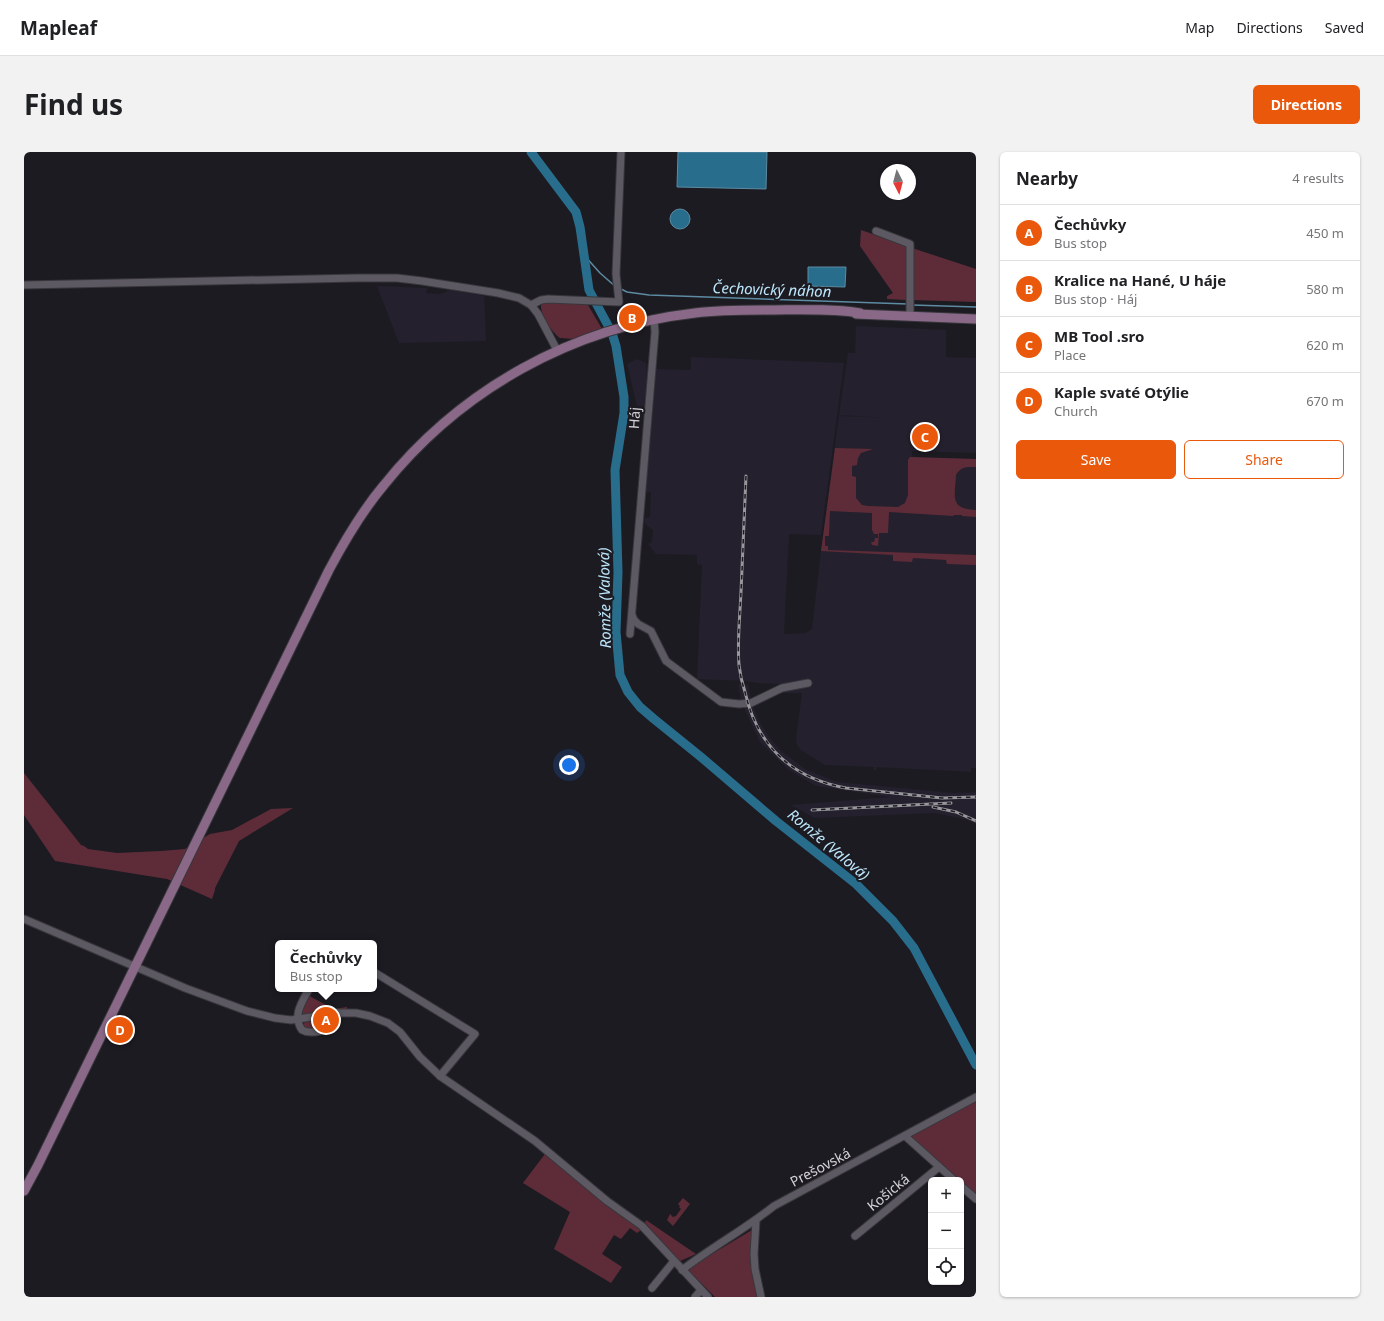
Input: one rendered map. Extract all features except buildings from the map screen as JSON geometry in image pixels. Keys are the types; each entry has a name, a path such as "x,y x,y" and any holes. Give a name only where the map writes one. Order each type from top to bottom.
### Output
{"main road":[{"path":"24,1191 136,967 329,570 348,537 383,486 409,456 433,432 457,412 501,380 531,363 557,350 602,333 654,319 711,311 811,310 860,313 910,308 976,319"}],"street":[{"path":"531,305 545,300 619,302 616,274 621,152"},
{"path":"876,231 910,244 910,308"},
{"path":"24,285 398,278 439,283 519,298 531,305 540,317 557,350"},
{"name":"Háj","path":"630,634 655,332 654,319"},
{"path":"632,615 637,624 651,631 666,661 721,702 739,704 751,703 782,688 808,683"},
{"path":"24,919 136,967 247,1011 282,1019 298,1019 338,1013 361,1014 388,1023 400,1032 420,1057 440,1076 535,1141 607,1201 642,1226 705,1295"},
{"path":"377,974 475,1034 440,1076"},
{"path":"307,992 299,1008 298,1019 300,1028 304,1031 322,1031 327,1028 338,1013"},
{"name":"Prešovská","path":"682,1270 756,1221 774,1206 976,1097"},
{"path":"904,1136 951,1177"},
{"name":"Košická","path":"855,1236 939,1167"},
{"path":"964,1189 976,1199"},
{"path":"756,1221 754,1254 755,1270 761,1297"},
{"path":"652,1288 674,1261"},
{"path":"695,1297 705,1295"}],"shaded area":[{"path":"861,230 907,246 907,300 887,299 887,296 893,293 860,246"},
{"path":"912,248 976,269 976,302 913,300"},
{"path":"377,286 427,288 426,293 440,294 450,290 484,296 486,341 399,343"},
{"path":"545,302 588,305 602,329 574,339 560,338 550,328 544,318 541,305"},
{"path":"856,326 946,330 946,357 976,358 976,453 912,451 912,457 976,459 976,768 971,768 971,772 877,767 876,770 874,770 874,767 825,765 801,750 797,745 796,739 802,693 782,693 782,684 697,679 702,565 697,564 697,555 656,554 648,544 652,542 653,530 646,525 644,521 645,518 650,517 651,492 646,492 656,369 691,370 691,357 844,363 821,535 789,534 784,634 806,633 812,629 839,416 887,418 839,415 848,353 855,353"},
{"path":"637,359 646,363 647,378 644,406 637,406 627,364"},
{"path":"835,448 873,449 861,453 858,458 857,465 852,466 852,476 856,477 856,498 862,505 868,506 898,507 905,503 908,495 908,460 910,457 976,459 976,467 967,467 962,469 956,475 955,495 958,504 961,507 976,510 976,517 889,512 888,533 879,533 878,546 872,545 871,542 874,542 875,538 878,538 878,534 874,534 872,530 872,513 830,511 829,536 825,536 825,546 828,546 828,550 976,555 976,565 947,564 946,560 913,558 912,562 893,561 893,555 821,551"},
{"path":"738,684 748,685 752,704 760,723 769,737 780,750 805,769 837,782 953,793 976,792 976,824 964,819 935,813 814,818 791,805 890,797 816,786 789,770 760,742 742,704"},
{"path":"24,773 81,845 88,849 117,853 185,849 210,834 232,830 271,809 293,808 239,841 215,888 212,899 167,879 55,861 24,815"},
{"path":"309,992 311,997 334,1009 347,1007 347,1011 301,1015 300,1009"},
{"path":"319,1021 320,1025 323,1025 323,1021 328,1024 324,1027 308,1031 303,1025 305,1022"},
{"path":"976,1099 976,1196 964,1186 964,1177 954,1177 909,1138"},
{"path":"545,1154 641,1230 637,1233 630,1228 621,1239 614,1235 602,1254 622,1267 611,1283 554,1249 570,1212 523,1183"},
{"path":"683,1198 690,1204 673,1226 667,1220 670,1214 673,1217 676,1216 681,1209 678,1204"},
{"path":"646,1220 696,1254 680,1261 645,1223"},
{"path":"752,1230 754,1269 759,1297 715,1297 687,1269"}],"water":[{"path":"678,152 767,152 766,189 677,187"},
{"path":"680,209 687,212 690,219 687,226 680,229 673,226 670,219 673,212"},
{"path":"808,267 846,267 845,287 808,286"}],"waterway":[{"name":"Romže (Valová)","path":"531,152 576,212 580,227 589,290 612,333 616,346 624,397 624,413 615,470 618,572 616,632 620,675 628,692 640,707 654,719 776,821 856,884 893,921 914,948 976,1065"},
{"name":"Čechovický náhon","path":"583,254 600,273 616,287"},
{"name":"Čechovický náhon","path":"621,289 627,292 649,295 908,304"},
{"name":"Čechovický náhon","path":"912,305 976,307"}],"railway":[{"path":"746,476 738,656 742,682 751,711 758,728 768,743 779,756 793,767 826,783 846,788 942,798 976,797"},
{"path":"812,810 951,803"},
{"path":"933,807 956,812 976,821"}],"place":[{"name":"Kralice na Hané, U háje","path":"632,318"},
{"name":"MB Tool .sro","path":"925,437"},
{"name":"Čechůvky","path":"326,1020"},
{"name":"Kaple svaté Otýlie","path":"120,1030"}]}
